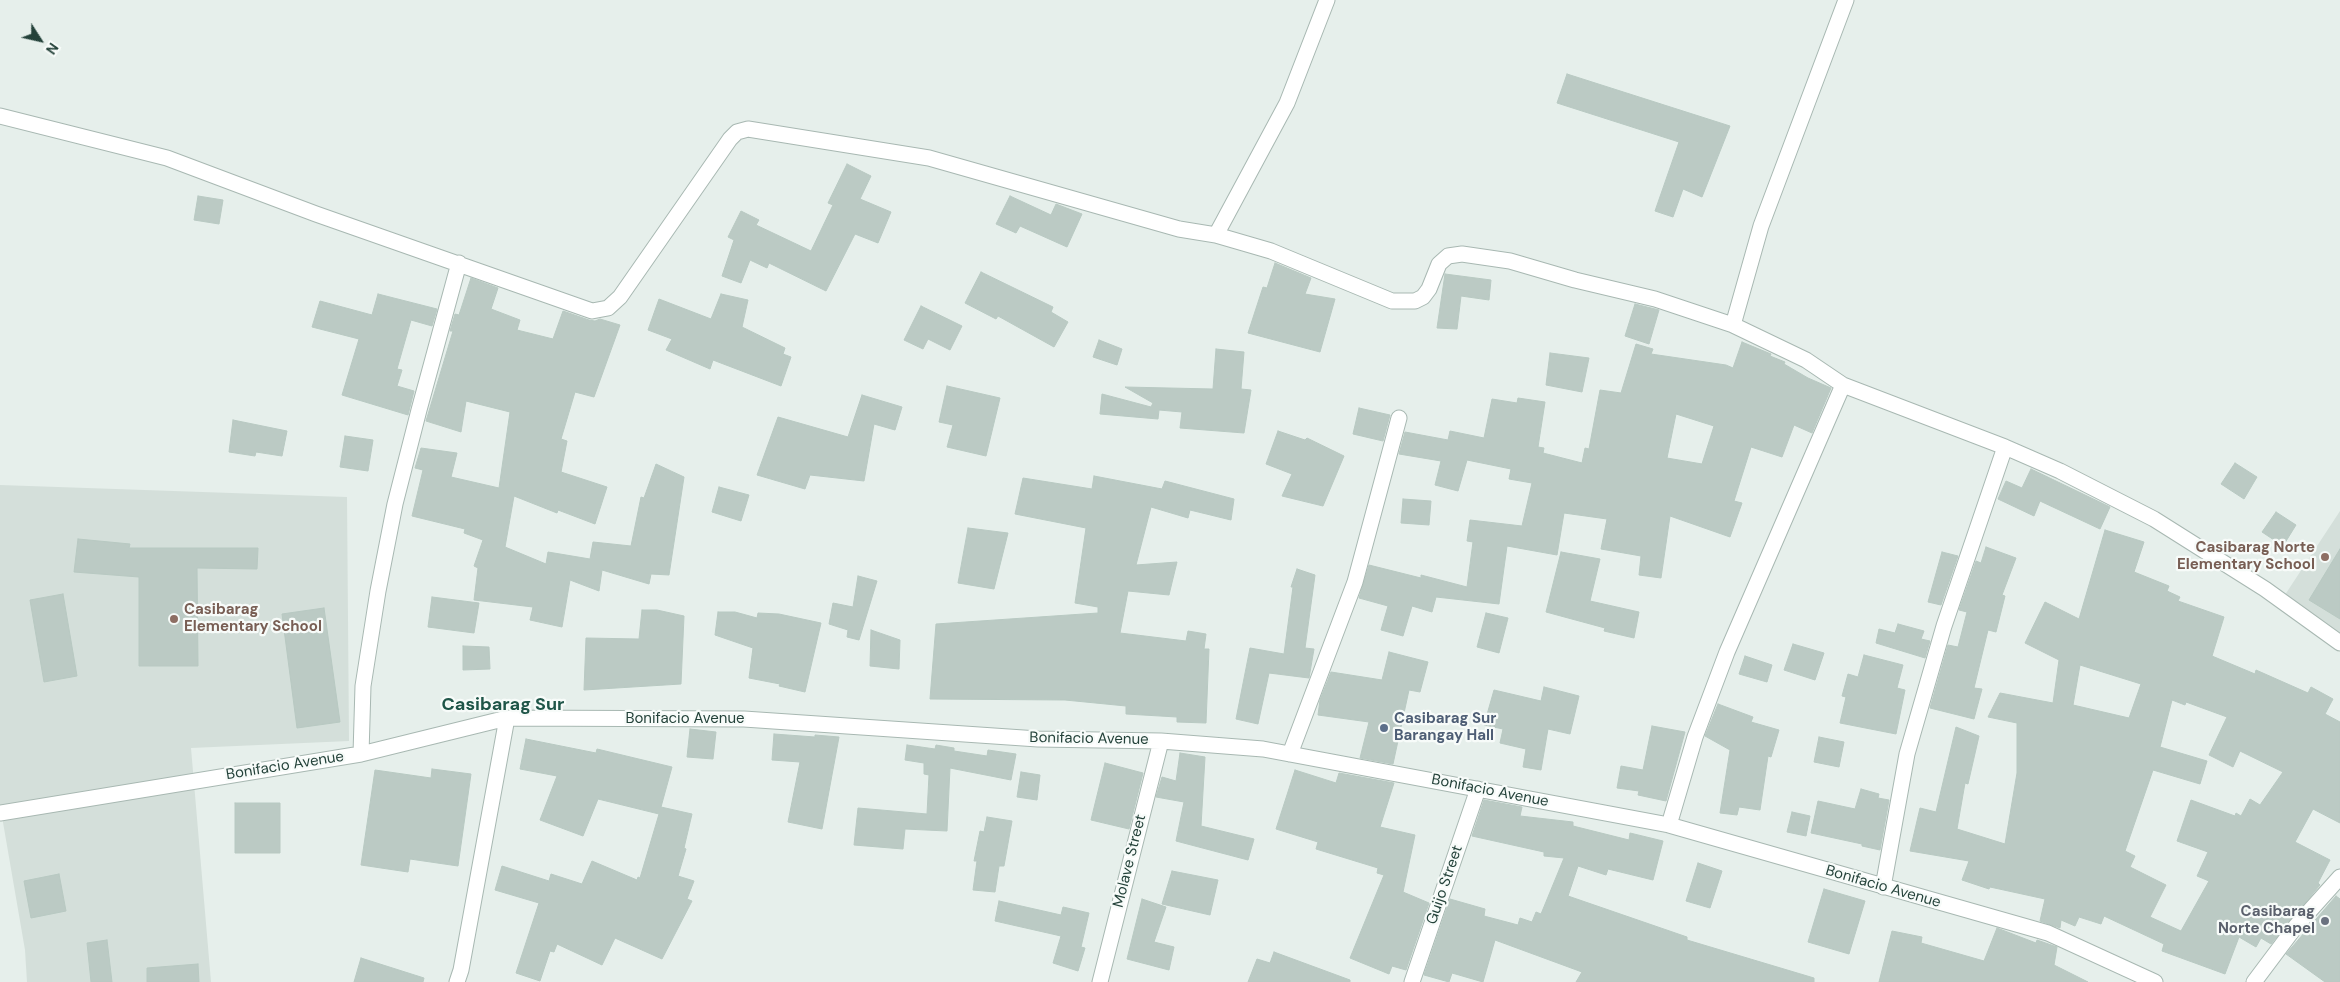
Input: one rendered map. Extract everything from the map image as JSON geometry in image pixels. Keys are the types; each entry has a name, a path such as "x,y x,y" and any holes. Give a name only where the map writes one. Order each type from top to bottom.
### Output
{"street":[{"path":"1216,235 1287,103 1327,0"},
{"path":"1733,325 1761,226 1846,0"},
{"path":"0,116 167,158 316,214 592,310 608,308 620,297 730,139 737,132 748,129 929,158 1179,229 1216,235 1271,251 1392,301 1415,301 1423,297 1429,289 1439,264 1448,256 1462,254 1510,261 1575,280 1655,299 1733,325 1806,360 1843,385 2005,447 2060,471 2154,519 2265,589 2340,643"},
{"path":"361,754 363,686 378,591 395,504 416,419 459,263"},
{"path":"1669,825 1695,737 1727,652 1843,385"},
{"path":"1290,754 1355,582 1399,418"},
{"path":"1883,887 1907,754 1944,626 2005,447"},
{"path":"457,982 461,970 507,718"},
{"name":"Bonifacio Avenue","path":"0,813 361,754 507,718 744,719 1038,739 1161,741 1290,754 1669,825 2048,933 2155,982"},
{"name":"Molave Street","path":"1100,982 1161,741"},
{"name":"Guijo Street","path":"1412,982 1478,789"},
{"path":"2254,982 2296,926 2340,877"}],"shaded area":[{"name":"Casibarag Elementary School","path":"0,485 347,497 349,741 191,748 211,982 27,982 25,950 0,805"},
{"name":"Casibarag Norte Elementary School","path":"2340,511 2340,642 2279,604"}],"building":[{"path":"1567,74 1730,126 1702,197 1683,189 1673,217 1655,211 1679,142 1557,103"},
{"path":"847,164 871,176 860,199 891,212 878,243 855,234 826,291 769,263 767,268 750,260 741,283 722,276 734,240 728,237 741,211 759,220 756,225 811,251 833,205 828,203"},
{"path":"198,196 223,200 219,224 194,220"},
{"path":"1010,196 1051,215 1056,204 1082,214 1067,247 1020,226 1016,233 996,224"},
{"path":"1275,263 1311,278 1305,294 1335,299 1320,352 1248,333 1263,287 1267,288"},
{"path":"981,272 1053,307 1051,312 1068,322 1054,347 998,316 996,319 965,303"},
{"path":"1445,274 1491,280 1489,300 1461,296 1457,329 1437,328"},
{"path":"471,278 498,288 491,309 520,320 517,330 553,339 563,311 589,320 595,321 600,319 620,325 594,397 575,392 561,439 567,441 561,472 607,487 595,524 558,510 557,513 514,496 505,547 546,564 548,552 590,559 593,542 631,546 641,497 644,498 656,464 684,477 669,575 651,574 649,584 602,570 599,591 570,580 562,627 530,620 533,607 474,600 478,568 474,566 483,540 464,533 465,529 412,516 423,470 415,468 421,448 457,453 451,477 499,488 510,412 466,401 461,432 426,421 453,331 450,331 455,314 459,315"},
{"path":"378,294 437,309 432,326 411,320 397,369 402,370 397,386 414,391 408,415 342,395 359,339 312,327 320,301 372,315"},
{"path":"721,294 748,300 742,327 785,348 783,354 791,357 781,386 713,360 710,369 666,350 672,339 648,330 659,299 711,319"},
{"path":"1635,304 1659,310 1649,344 1625,336"},
{"path":"921,306 962,326 950,350 928,339 923,349 904,340"},
{"path":"1099,340 1122,349 1117,365 1093,357"},
{"path":"1742,342 1771,354 1770,356 1785,362 1784,364 1808,378 1831,388 1812,433 1794,425 1782,457 1751,447 1734,501 1742,503 1730,537 1670,516 1661,578 1639,575 1641,556 1601,549 1607,519 1564,513 1557,555 1507,546 1499,604 1436,597 1432,612 1412,606 1403,636 1381,630 1388,606 1359,598 1369,565 1421,578 1421,575 1467,587 1473,542 1467,541 1470,520 1522,526 1532,483 1509,479 1511,469 1467,460 1458,491 1435,485 1441,461 1399,454 1405,432 1448,440 1450,431 1484,438 1492,399 1517,403 1518,398 1545,402 1538,447 1544,448 1543,453 1582,463 1585,448 1589,449 1600,390 1621,393 1636,344 1653,349 1651,354 1726,365 1733,368","holes":["1676,414 1714,426 1702,464 1667,458"]},
{"path":"1216,349 1244,352 1241,389 1251,390 1244,433 1180,428 1182,412 1159,410 1158,419 1100,414 1102,394 1151,407 1153,403 1125,387 1213,389"},
{"path":"1550,353 1589,358 1582,392 1546,385"},
{"path":"947,386 1000,398 986,456 947,447 953,425 939,422"},
{"path":"862,395 902,407 895,430 874,424 864,481 810,475 805,489 757,475 778,417 848,437"},
{"path":"1359,408 1390,415 1383,441 1353,434"},
{"path":"233,420 287,431 282,456 256,452 255,456 229,452"},
{"path":"1278,431 1305,440 1307,438 1344,456 1323,506 1282,496 1292,474 1266,464"},
{"path":"345,436 373,440 368,471 340,467"},
{"path":"2235,463 2257,477 2244,499 2221,484"},
{"path":"2031,469 2110,507 2100,529 2040,501 2034,516 1998,499 2006,481 2022,488"},
{"path":"1094,476 1162,489 1165,481 1234,499 1231,520 1190,510 1188,518 1151,507 1136,565 1177,562 1169,595 1128,591 1120,633 1186,641 1188,631 1206,634 1204,649 1209,649 1206,723 1177,722 1177,717 1126,714 1126,706 1065,700 930,699 936,624 1098,613 1098,607 1075,603 1086,528 1015,514 1023,478 1092,489"},
{"path":"719,487 749,495 741,521 712,512"},
{"path":"1403,499 1431,501 1429,525 1401,523"},
{"path":"2276,512 2296,525 2283,546 2262,532"},
{"path":"968,528 1008,533 994,589 958,583"},
{"path":"2105,530 2144,542 2134,572 2169,586 2167,591 2180,597 2178,601 2224,617 2212,656 2255,674 2256,670 2308,693 2311,687 2333,699 2325,714 2340,722 2340,823 2313,809 2295,842 2330,860 2318,883 2320,885 2271,944 2261,938 2256,947 2239,937 2225,974 2162,951 2164,944 2104,916 2101,924 2079,917 2075,926 2061,920 2060,928 2040,921 2045,899 1990,887 1989,889 1962,880 1969,861 1910,851 1920,808 1936,812 1956,727 1979,736 1968,784 1965,783 1957,829 2005,844 2017,773 2017,723 1988,717 2000,693 2053,703 2059,660 2025,643 2045,602 2079,619","holes":["2080,665 2141,684 2129,718 2073,705","2172,700 2185,705 2186,702 2227,717 2209,755 2233,767 2240,751 2283,772 2260,805 2250,799 2241,816 2236,813 2235,816 2191,800 2177,841 2208,852 2197,876 2209,881 2181,931 2150,917 2166,885 2130,867 2135,856 2125,851 2153,770 2200,784 2207,761 2160,747"]},
{"path":"78,539 130,544 129,548 258,548 257,569 197,568 198,666 139,666 139,577 74,572"},
{"path":"1986,547 2016,558 2002,595 2005,596 1996,632 1988,630 1974,688 1982,689 1974,719 1930,708 1948,645 1958,647 1967,612 1959,610 1976,561 1981,563"},
{"path":"2340,549 2340,619 2309,600"},
{"path":"1561,552 1600,559 1590,601 1639,612 1634,638 1604,631 1605,628 1546,612"},
{"path":"1942,552 1958,556 1941,605 1928,602"},
{"path":"1297,569 1315,575 1305,648 1314,649 1309,678 1269,673 1258,724 1236,719 1250,648 1284,654 1293,587 1291,587"},
{"path":"858,576 877,581 859,640 847,637 848,630 829,624 833,603 853,607"},
{"path":"63,594 77,676 44,682 30,600"},
{"path":"432,597 479,603 474,633 428,627"},
{"path":"324,608 340,722 297,728 282,614"},
{"path":"642,610 657,610 684,616 681,684 584,690 586,638 639,639"},
{"path":"718,612 735,612 757,618 758,613 779,614 821,623 805,692 779,686 780,684 749,678 753,648 715,635"},
{"path":"1486,613 1508,618 1499,653 1477,647"},
{"path":"1898,624 1924,631 1921,639 1930,641 1925,658 1876,643 1879,629 1895,633"},
{"path":"871,630 900,640 899,669 870,666"},
{"path":"1793,644 1824,653 1815,680 1784,670"},
{"path":"463,646 489,647 490,669 463,670"},
{"path":"1389,652 1428,662 1420,692 1409,690 1393,764 1360,758 1369,722 1318,715 1320,700 1331,672 1382,680"},
{"path":"1864,655 1903,665 1897,688 1905,690 1896,734 1840,723 1846,697 1842,696 1848,674 1858,677"},
{"path":"1745,656 1772,665 1767,682 1739,674"},
{"path":"1544,687 1579,696 1570,734 1548,729 1541,770 1523,767 1526,749 1500,743 1503,729 1484,725 1494,690 1541,701"},
{"path":"1718,704 1753,717 1751,722 1779,730 1771,757 1768,756 1760,810 1739,807 1737,815 1720,813 1730,750 1705,736"},
{"path":"1652,726 1685,732 1666,801 1638,795 1639,791 1617,788 1621,766 1643,770"},
{"path":"690,729 716,732 713,759 687,757"},
{"path":"774,734 839,737 822,829 788,822 800,762 772,760"},
{"path":"1819,737 1844,742 1839,767 1814,762"},
{"path":"526,739 596,753 597,749 672,767 661,807 692,814 684,848 686,849 678,876 694,881 687,899 692,901 662,959 615,938 602,965 557,944 554,952 550,951 540,981 516,973 539,903 495,890 502,866 549,881 551,874 582,884 592,861 637,880 638,877 640,878 659,814 598,799 583,836 540,820 557,776 520,769"},
{"path":"907,745 935,749 936,745 954,748 954,751 987,756 988,750 1016,754 1011,780 950,768 947,831 905,829 903,849 854,845 858,808 927,814 929,775 924,774 924,763 905,760"},
{"path":"1180,753 1205,757 1201,826 1254,839 1248,860 1176,841 1184,802 1156,797 1162,777 1176,781"},
{"path":"1105,763 1143,773 1129,829 1091,820"},
{"path":"432,769 471,774 458,866 410,859 408,872 361,865 375,770 431,778"},
{"path":"1295,770 1336,783 1339,773 1394,783 1380,827 1415,835 1403,892 1429,903 1406,970 1392,966 1389,974 1350,958 1384,875 1377,873 1378,868 1316,849 1318,842 1276,829"},
{"path":"1021,772 1040,775 1037,800 1017,797"},
{"path":"1861,789 1879,794 1878,798 1889,800 1880,850 1862,846 1862,844 1811,833 1818,801 1855,809"},
{"path":"1484,800 1522,807 1520,816 1573,822 1573,826 1629,840 1630,833 1663,841 1653,880 1608,869 1606,875 1578,866 1568,896 1687,937 1687,940 1814,978 1814,982 1576,982 1582,972 1495,940 1483,982 1452,973 1449,982 1424,975 1450,899 1485,909 1484,916 1518,925 1520,918 1532,922 1536,912 1541,914 1564,858 1544,856 1544,852 1472,836"},
{"path":"235,803 280,803 280,853 235,853"},
{"path":"1792,812 1810,816 1806,836 1787,832"},
{"path":"987,817 1012,821 1004,866 999,866 995,892 973,890 977,861 974,861 980,831 984,832"},
{"path":"1698,863 1722,871 1710,908 1686,901"},
{"path":"1172,871 1218,880 1210,915 1162,904"},
{"path":"59,874 66,911 31,918 24,881"},
{"path":"1824,889 1865,901 1849,954 1808,942"},
{"name":"Casibarag Norte Chapel","path":"2336,896 2340,899 2340,982 2325,982 2286,954"},
{"path":"1142,899 1166,907 1154,942 1174,947 1169,970 1127,959"},
{"path":"999,901 1061,915 1063,907 1089,913 1081,947 1085,948 1078,971 1053,963 1061,936 995,921"},
{"path":"1997,928 2036,943 2037,940 2057,947 2054,965 2088,982 1879,982 1892,931 1922,937 1921,943 1984,961"},
{"path":"107,940 112,982 91,982 87,943"},
{"path":"1274,952 1350,980 1350,982 1248,982 1257,959 1270,963"},
{"path":"361,958 424,978 423,982 354,982"},
{"path":"198,964 199,982 147,982 147,968"}],"place":[{"name":"Casibarag Norte Elementary School","path":"2325,557"},
{"name":"Casibarag Elementary School","path":"174,619"},
{"name":"Casibarag Sur Barangay Hall","path":"1384,728"},
{"name":"Casibarag Norte Chapel","path":"2325,921"}],"district":[{"name":"Casibarag Sur","path":"503,705"}]}
